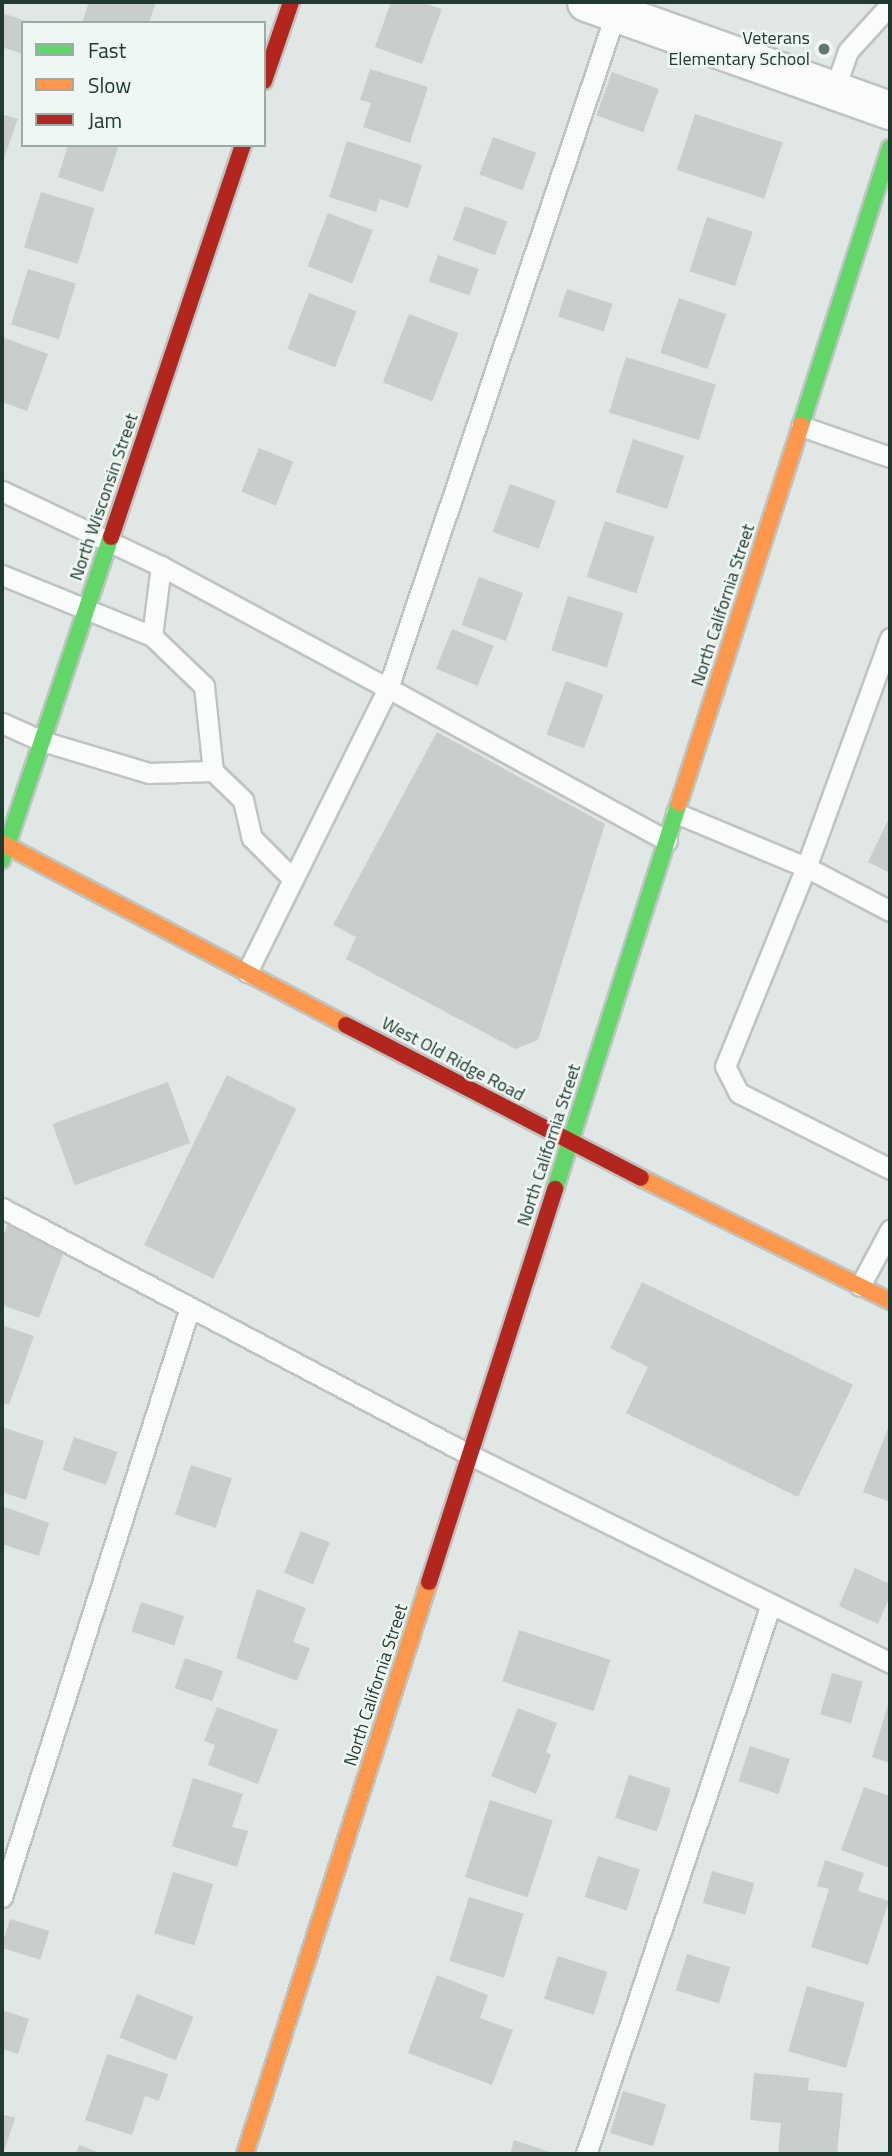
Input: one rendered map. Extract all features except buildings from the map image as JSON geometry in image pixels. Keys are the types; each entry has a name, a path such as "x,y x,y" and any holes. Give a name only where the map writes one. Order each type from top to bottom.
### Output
{"street":[{"path":"266,75 291,2"},
{"path":"601,7 890,110"},
{"name":"North Wisconsin Street","path":"3,850 242,147"},
{"name":"North California Street","path":"245,2154 890,148"},
{"name":"West Old Ridge Road","path":"3,850 247,972 570,1143 890,1301"}],"lane":[{"path":"834,91 848,51 890,5 883,2"},
{"path":"247,972 388,688 601,7"},
{"path":"801,426 890,457"},
{"path":"2,491 161,566 667,841"},
{"path":"152,636 161,566"},
{"path":"2,575 152,636 204,686 213,771 243,800 252,838 293,879"},
{"path":"890,638 806,867 725,1066 739,1093 890,1169"},
{"path":"2,723 42,741 149,773 213,771"},
{"path":"676,813 806,867 890,911"},
{"path":"2,1208 470,1455 890,1663"},
{"path":"860,1286 890,1230"},
{"path":"2,1897 190,1307"},
{"path":"586,2154 771,1604"}],"traffic: fast":[{"path":"801,425 890,148"},
{"path":"2,860 111,537"},
{"path":"555,1189 679,803"}],"traffic: slow":[{"path":"679,803 801,425"},
{"path":"2,843 346,1025"},
{"path":"641,1178 890,1301"},
{"path":"245,2154 429,1582"}],"traffic: jam":[{"path":"266,75 291,2"},
{"path":"111,537 242,147"},
{"path":"346,1025 641,1178"},
{"path":"429,1582 555,1189"}],"place":[{"name":"Veterans Elementary School","path":"824,49"}]}
